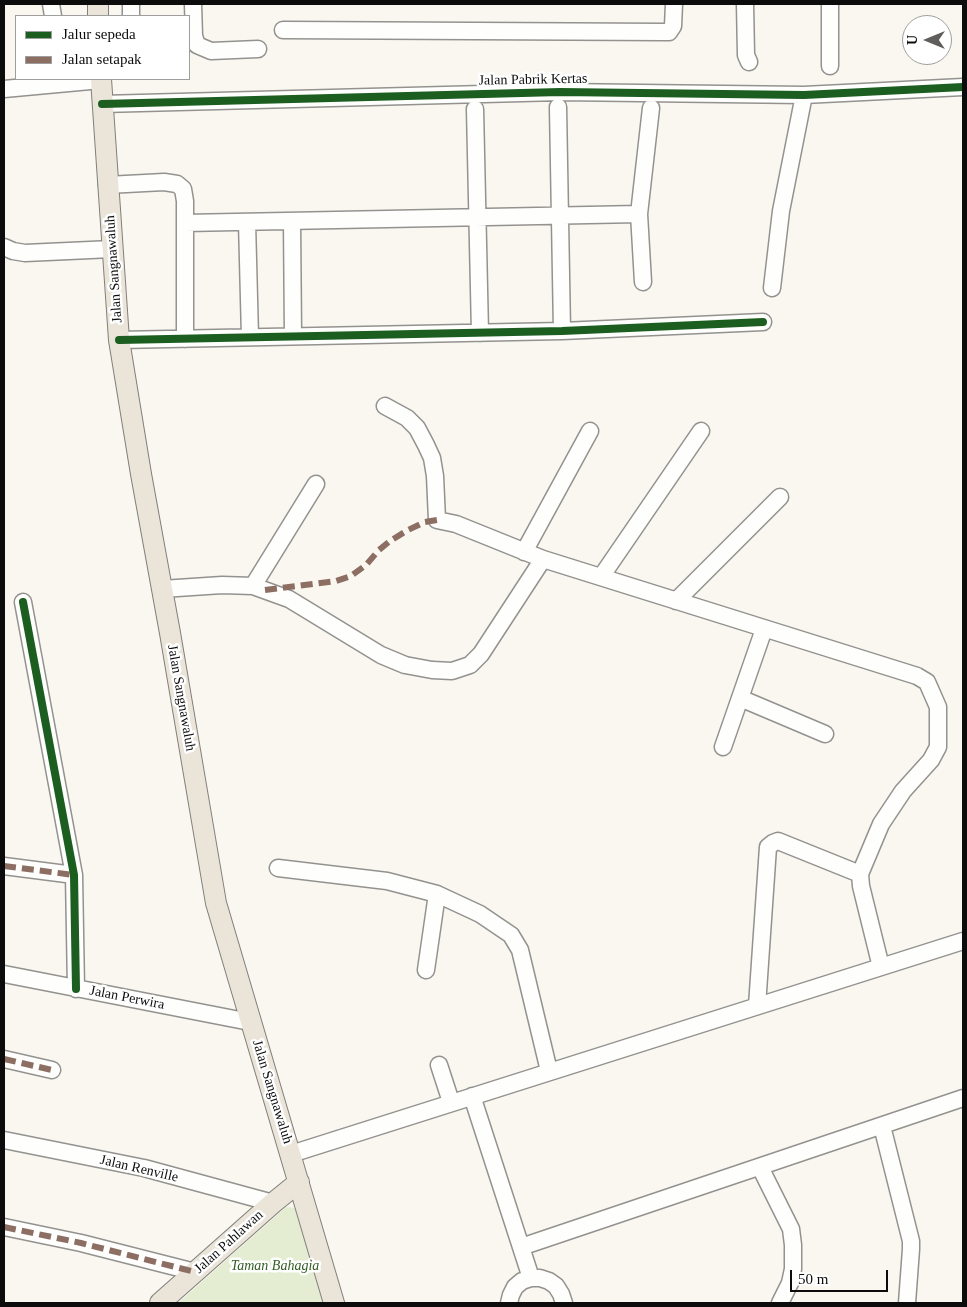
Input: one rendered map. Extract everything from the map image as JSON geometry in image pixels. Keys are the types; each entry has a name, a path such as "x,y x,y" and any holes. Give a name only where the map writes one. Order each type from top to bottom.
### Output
{"main road":[{"name":"Jalan Sangnawaluh","path":"101,80 119,340 216,903 334,1303"},
{"name":"Jalan Pahlawan","path":"160,1303 272,1203 299,1182"}],"street":[{"path":"193,4 194,36 197,45 211,51 258,49"},
{"path":"283,30 669,32 673,26 674,4"},
{"path":"745,4 746,54 748,62"},
{"path":"830,4 830,66"},
{"path":"4,89 80,80"},
{"name":"Jalan Pabrik Kertas","path":"102,104 560,92 804,95 963,87"},
{"path":"772,288 781,211 804,95"},
{"path":"558,107 562,332"},
{"path":"643,282 639,214 651,108"},
{"path":"475,109 480,333"},
{"path":"108,185 164,182 177,184 183,189 185,223 185,339"},
{"path":"185,223 639,214"},
{"path":"292,221 293,336"},
{"path":"247,222 250,337"},
{"path":"4,247 25,253 112,249"},
{"path":"119,340 562,332 763,322"},
{"path":"385,406 407,418 417,428 432,458 435,476 436,520 456,524 543,559 917,676 927,682 938,708 938,747 931,760 903,791 881,824 860,874 881,967"},
{"path":"524,552 590,431"},
{"path":"601,578 700,431"},
{"path":"253,586 316,484"},
{"path":"676,601 780,497"},
{"path":"162,589 222,585 253,586 289,599 380,655 405,665 432,670 452,671 470,665 481,654 543,559"},
{"path":"23,602 74,875 76,989"},
{"path":"723,747 764,628"},
{"path":"740,698 825,734"},
{"path":"757,1006 768,847 778,841 860,874"},
{"path":"4,866 74,875"},
{"path":"278,868 387,881 436,894 480,914 511,935 517,944 523,960 549,1071"},
{"path":"426,970 436,894"},
{"path":"291,1154 963,941"},
{"name":"Jalan Perwira","path":"4,974 250,1022"},
{"path":"4,1059 52,1070"},
{"path":"439,1065 451,1102"},
{"path":"472,1096 531,1278"},
{"path":"521,1247 963,1098"},
{"path":"882,1126 910,1241 908,1303"},
{"name":"Jalan Renville","path":"4,1140 144,1168 272,1203"},
{"path":"760,1167 791,1229 794,1245 793,1269 790,1283 780,1303"},
{"path":"4,1227 81,1243 195,1272"},
{"path":"509,1303 516,1287 522,1281 531,1278 549,1280 556,1286 564,1303"}],"green space":[{"name":"Taman Bahagia","path":"286,1207 297,1208 325,1303 178,1303"}],"marked path":[{"path":"265,590 336,581 351,576 366,565 390,541 425,522 437,520"},
{"path":"4,866 74,875"},
{"path":"4,1059 52,1070"},
{"path":"4,1227 81,1243 195,1272"}],"cycle path":[{"path":"102,104 560,92 804,95 963,87"},
{"path":"119,340 562,331 763,322"},
{"path":"23,602 74,875 76,989"}]}
